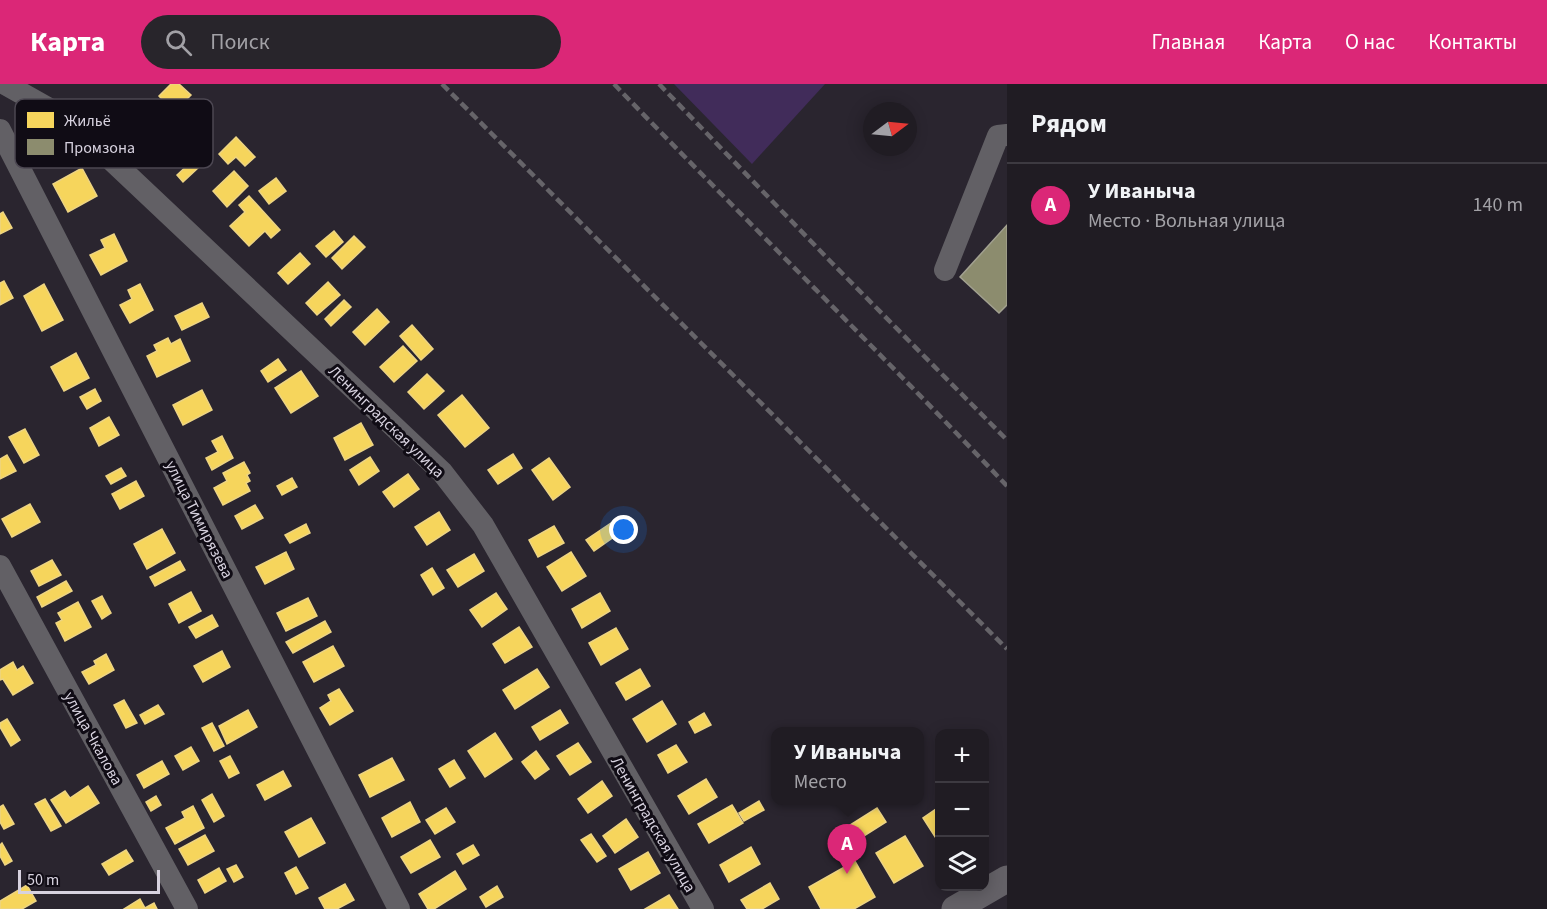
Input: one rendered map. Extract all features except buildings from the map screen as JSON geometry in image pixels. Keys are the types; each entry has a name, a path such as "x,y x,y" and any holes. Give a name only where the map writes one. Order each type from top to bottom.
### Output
{"main road":[{"path":"956,909 1007,879"}],"street":[{"name":"Ленинградская улица","path":"5,84 32,99"},
{"name":"улица Тимирязева","path":"0,130 15,159"},
{"path":"945,270 998,136 1007,135"},
{"name":"улица Тимирязева","path":"19,168 399,909"},
{"name":"Ленинградская улица","path":"120,168 442,472 483,525 703,909"},
{"name":"улица Чкалова","path":"0,566 187,909"}],"shaded area":[{"path":"674,84 825,84 752,164"}],"railway":[{"path":"442,84 1007,649"},
{"path":"614,84 1007,486"},
{"path":"659,84 1007,440"}],"place":[{"name":"У Иваныча","path":"847,874"}]}
